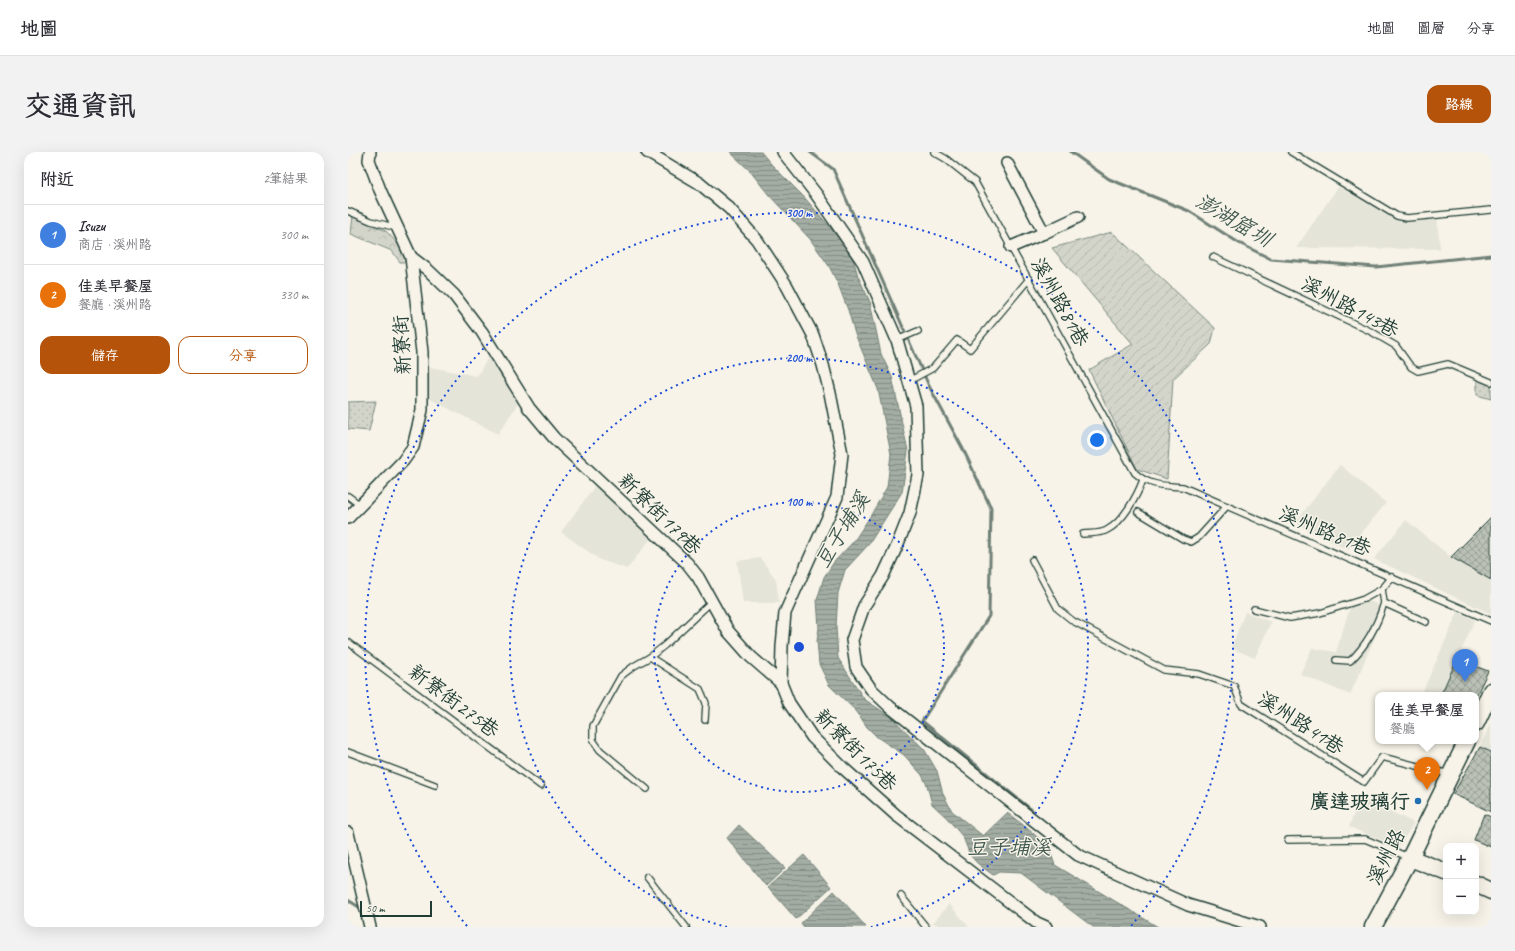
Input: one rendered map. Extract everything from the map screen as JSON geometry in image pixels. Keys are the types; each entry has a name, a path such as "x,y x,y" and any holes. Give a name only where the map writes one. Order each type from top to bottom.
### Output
{"street":[{"name":"新寮街","path":"348,518 403,461 413,447 422,410 422,352 411,257 380,190 369,160 370,152"},
{"name":"新寮街175巷","path":"647,152 705,188 729,208 757,240 787,286 813,335 830,392 842,454 837,496 785,613 781,683 789,703 812,737 842,767 896,815 1037,923 1046,927"},
{"path":"783,152 816,194 863,262 900,339 916,406 918,475 910,512 897,546 883,576 864,606 852,640 856,667 871,689 890,707 1078,855 1188,905 1260,927"},
{"path":"1007,163 1044,233"},
{"path":"1011,247 1078,217"},
{"name":"新寮街179巷","path":"411,257 428,270 454,296 482,332 529,408 554,438 687,563 698,577 728,631 751,656 781,683"},
{"path":"1479,717 1491,691"},
{"name":"溪州路","path":"1373,927 1410,858 1466,744"},
{"path":"348,832 370,927"},
{"path":"1410,858 1443,871"},
{"path":"1479,885 1491,891"}],"lane":[{"name":"溪州路81巷","path":"934,152 946,159 975,182 1136,473 1143,480 1154,484 1183,487 1491,621"},
{"path":"1291,152 1397,216 1406,218 1491,210"},
{"path":"348,211 372,221 398,228"},
{"name":"溪州路143巷","path":"1212,257 1372,332 1396,346 1411,367 1418,371 1448,364 1491,382"},
{"path":"909,381 933,368 957,340 970,349 1029,279"},
{"path":"900,339 918,331"},
{"path":"1083,534 1106,531 1113,526 1137,496 1143,480"},
{"path":"348,496 360,505"},
{"path":"1138,512 1183,539 1191,542 1199,537 1227,506"},
{"name":"溪州路41巷","path":"1032,560 1058,609 1074,621 1164,670 1199,674 1234,686 1241,704 1364,782 1382,757 1451,774"},
{"path":"1254,609 1290,618 1320,613 1364,599 1382,589 1392,577"},
{"path":"1336,660 1350,661 1359,652 1369,638 1378,622 1384,603 1382,589"},
{"path":"648,789 600,750 593,740 593,726 621,676 665,645 712,601"},
{"path":"1384,603 1426,622"},
{"name":"新寮街275巷","path":"348,642 541,786"},
{"path":"650,657 700,689 706,703 705,720"},
{"path":"348,752 435,785"},
{"path":"1288,840 1365,838 1410,858"},
{"path":"647,877 686,927"},
{"path":"901,896 926,927"}],"shaded area":[{"path":"1338,187 1404,222 1437,217 1440,249 1296,248"},
{"path":"489,356 519,402 498,434 426,397 430,367 477,376"},
{"path":"1340,465 1386,503 1348,550 1295,523"},
{"path":"595,486 652,537 627,569 600,560 561,532"},
{"path":"1406,520 1451,557 1491,580 1491,614 1374,559"},
{"path":"760,558 776,579 779,603 743,603 737,561"},
{"path":"1367,600 1387,609 1350,695 1300,674 1312,648 1336,652 1350,607"},
{"path":"1245,612 1271,622 1255,658 1231,648"},
{"path":"1458,612 1475,620 1443,692 1422,692"},
{"path":"1491,723 1491,751 1480,747"},
{"path":"1359,799 1374,803 1414,823 1399,847 1349,827"},
{"path":"949,904 969,927 944,927 933,923"}],"green space":[{"path":"353,216 386,231 398,244 407,262 400,262 392,251 351,234"},
{"path":"1112,232 1215,328 1211,344 1173,379 1167,479 1137,469 1089,370 1133,344 1052,248"},
{"path":"1477,378 1491,384 1491,399 1477,395"},
{"path":"376,401 369,431 348,429 348,402"}],"water":[{"name":"豆子埔溪","path":"730,152 761,152 804,197 852,255 858,276 870,302 881,354 892,377 908,451 902,492 869,544 845,570 838,593 836,627 838,658 864,699 891,717 924,749 937,771 943,794 952,811 983,836 1007,813 1048,846 1055,865 1158,927 1093,927 1021,873 999,872 993,875 977,863 970,855 963,837 947,818 932,804 927,785 922,775 904,755 877,737 867,727 857,712 829,685 819,664 817,641 819,628 817,600 824,577 834,562 854,541 887,487 891,454 878,389 855,334 838,284 829,266 810,239 768,194 750,171"},
{"path":"739,825 785,868 766,886 727,838"},
{"path":"804,855 831,887 796,919 768,887"},
{"path":"834,891 866,927 804,927 801,923"}],"building":[{"path":"1491,517 1491,580 1451,557"},
{"path":"1457,659 1488,671 1478,692 1442,692"},
{"path":"1480,747 1491,752 1491,812 1453,794"},
{"path":"1484,814 1491,817 1491,847 1474,840"}],"waterway":[{"path":"810,152 833,169 929,386 963,449 991,508 989,616 922,721 1033,811"},
{"name":"澎湖窟圳","path":"1071,152 1109,179 1189,211 1239,243 1271,259 1376,267 1491,255"},
{"path":"348,900 362,909"}],"place":[{"name":"Isuzu","path":"1465,682"},
{"name":"佳美早餐屋","path":"1427,790"},
{"name":"廣達玻璃行","path":"1418,801"}]}
